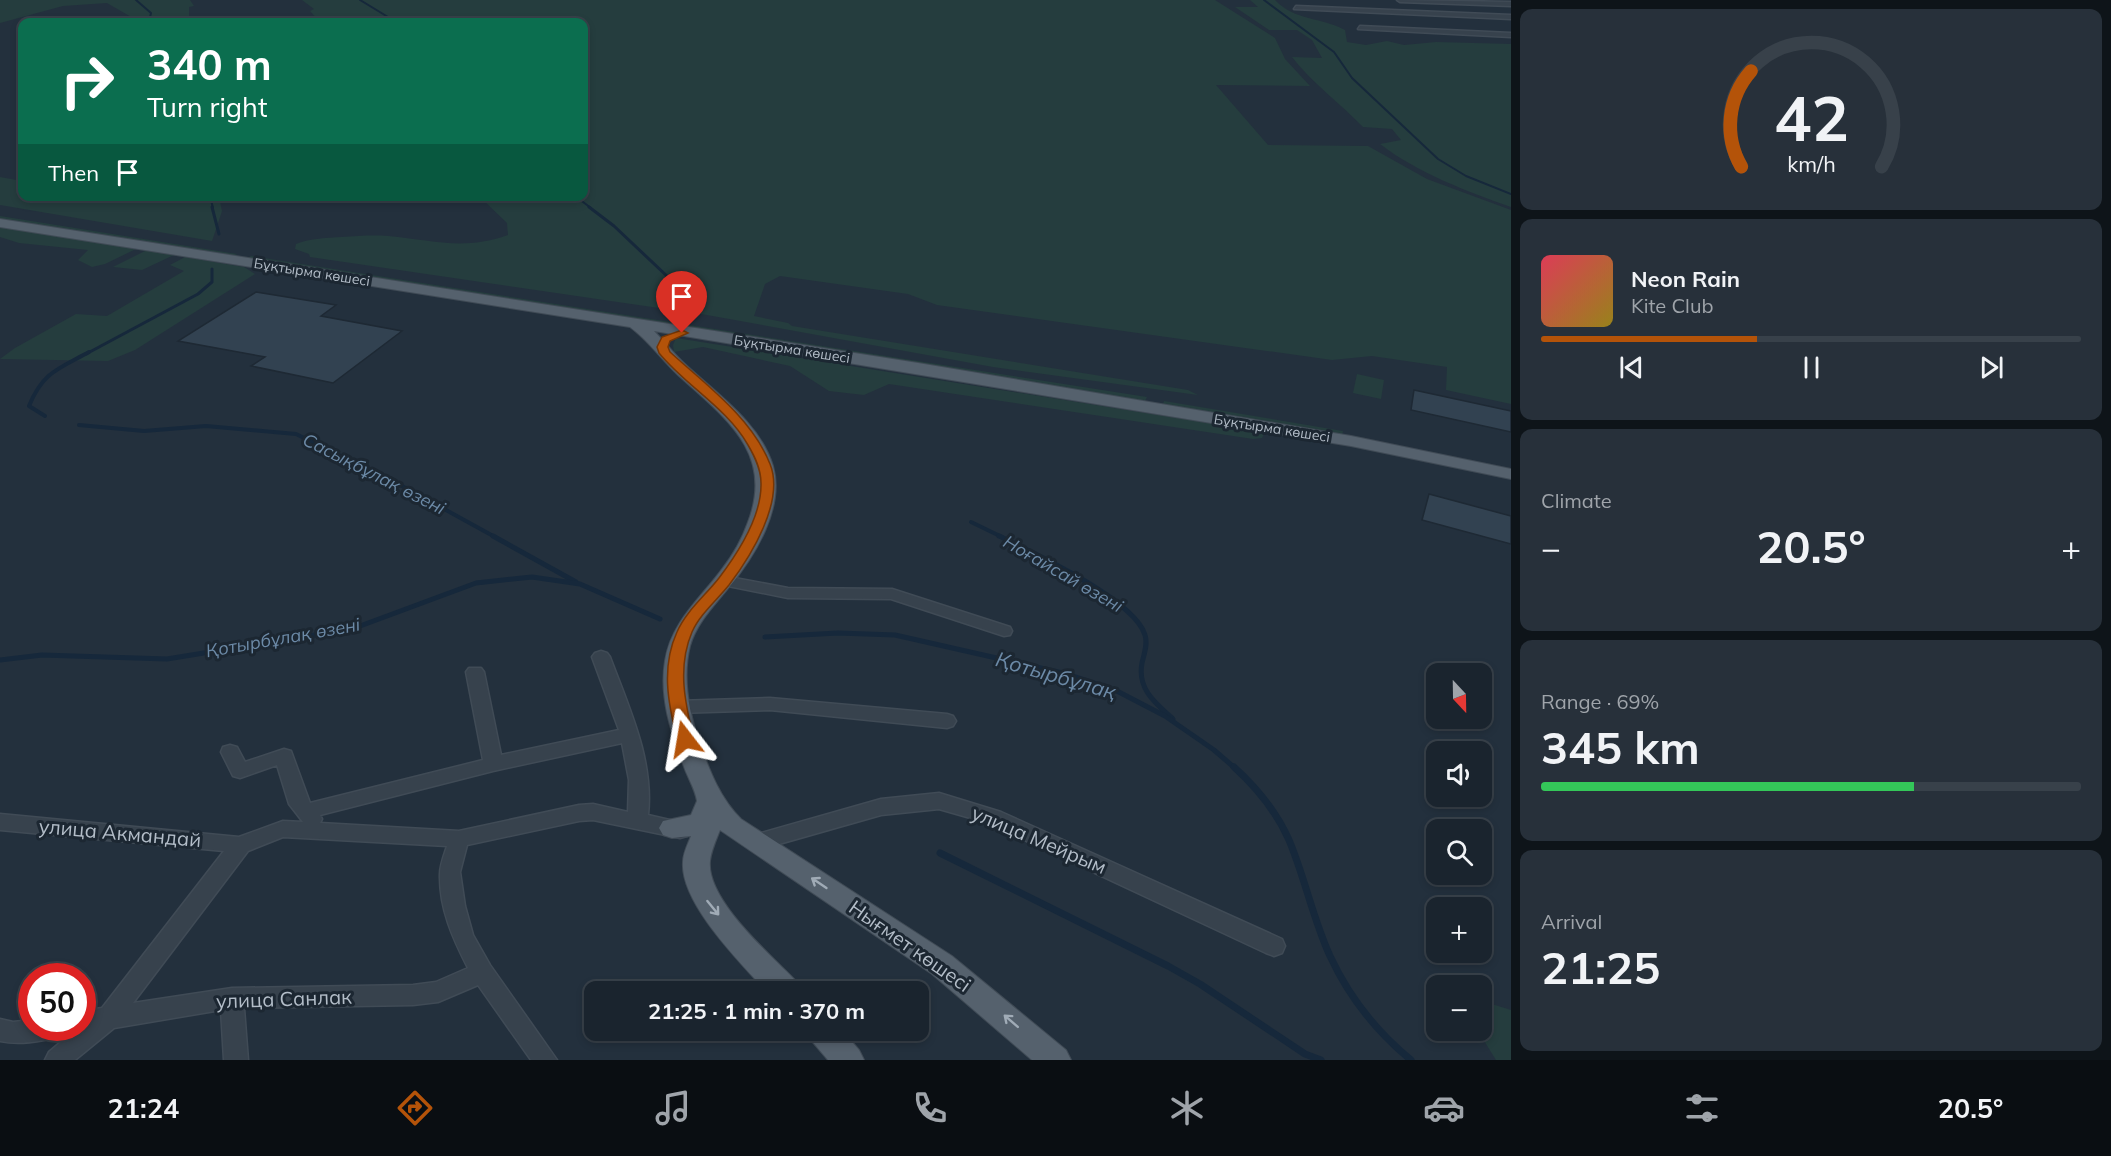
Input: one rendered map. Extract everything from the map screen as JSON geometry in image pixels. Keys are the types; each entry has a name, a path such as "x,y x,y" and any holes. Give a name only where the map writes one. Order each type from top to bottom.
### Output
{"main road":[{"name":"Бұқтырма көшесі","path":"0,215 629,323 1160,403"},
{"name":"Бұқтырма көшесі","path":"0,223 244,258 1160,403 1511,462"},
{"path":"629,323 646,330 665,353 741,427 759,453 768,476 766,497 760,519 746,548 684,633 676,664 677,707 685,739 707,791 712,815 702,844 696,876 706,899 777,981"},
{"path":"665,353 663,343 671,336 698,334"},
{"name":"Бұқтырма көшесі","path":"1352,436 1511,474"},
{"path":"672,828 691,827 702,821 707,809 707,791"},
{"name":"Нығмет көшесі","path":"707,791 727,821 942,965 1055,1060"},
{"path":"672,828 693,837 698,844 758,842"},
{"path":"832,1041 848,1060"}],"street":[{"path":"1400,0 1511,4"},
{"path":"1296,8 1511,16"},
{"path":"1360,28 1511,34"},
{"path":"724,581 788,593 892,594 1004,631"},
{"path":"601,657 628,735 641,789 637,822"},
{"path":"475,672 493,764"},
{"path":"677,707 770,704 947,721"},
{"path":"307,811 493,764 628,735"},
{"path":"230,752 240,771 284,756 299,804 307,811 320,832"},
{"name":"улица Мейрым","path":"758,842 881,807 939,801 994,817 1274,946"},
{"path":"57,1060 109,1017 241,845 259,836 283,829 459,839 593,812 672,828"},
{"name":"улица Акмандай","path":"0,822 241,845"},
{"path":"459,839 450,872 454,906 463,937 482,972 545,1060"},
{"name":"улица Санлак","path":"96,1019 232,998 413,995 438,992 482,972"},
{"path":"232,998 236,1060"},
{"path":"0,1030 18,1032"}],"green space":[{"path":"0,0 190,0 194,6 189,7 189,17 184,18 133,18 107,3 63,6 0,23"},
{"path":"302,0 1215,0 1275,38 1285,59 1310,86 1216,85 1268,145 1368,146 1427,179 1511,210 1511,404 1446,390 1447,367 1372,356 1332,360 937,305 908,294 780,276 765,284 754,316 788,323 792,326 1188,390 1198,395 993,367 707,315 310,257 309,254 295,249 296,244 319,239 371,236 462,243 492,240 508,235 507,223 484,201 588,201 588,18 316,18 310,11 314,9"},
{"path":"1250,0 1275,0 1291,12 1336,26 1345,30 1347,42 1366,45 1387,41 1404,45 1436,42 1511,44 1511,207 1460,188 1426,172 1380,144 1401,140 1392,129 1363,127 1300,66 1292,57 1322,58 1312,40 1297,30 1269,30 1235,7 1258,7"},
{"path":"0,177 18,180 18,201 220,201 222,211 212,241 0,205"},
{"path":"0,216 237,254 234,256 0,219"},
{"path":"0,226 138,248 105,264 92,267 78,260 88,250 19,243 0,237"},
{"path":"147,250 176,254 142,270 113,267"},
{"path":"251,256 1147,397 1145,401 246,259"},
{"path":"185,257 244,267 255,274 135,350 108,361 0,359 15,348 76,314 107,316 184,271 170,265"},
{"path":"676,338 1252,430 1264,434 1262,438 1253,439 889,384 864,395 829,391 790,366 703,347 674,352 673,345"},
{"path":"1357,374 1384,380 1381,399 1353,393"},
{"path":"1164,401 1343,431 1342,435 1163,404"},
{"path":"1492,1004 1511,1010 1511,1060 1496,1060 1484,1041 1492,1041"}],"building":[{"path":"256,292 336,305 321,316 402,331 333,383 251,366 265,357 178,341"},
{"path":"1414,390 1511,411 1511,432 1411,410"},
{"path":"1429,494 1511,516 1511,544 1422,520"}],"waterway":[{"name":"Сасықбұлақ өзені","path":"136,0 151,13 150,18"},
{"name":"Ноғайсай өзені","path":"360,0 389,18"},
{"path":"1264,0 1334,52 1352,78 1438,159 1466,176 1511,194"},
{"name":"Сасықбұлақ өзені","path":"211,201 213,208"},
{"name":"Ноғайсай өзені","path":"582,201 591,208"},
{"name":"Сасықбұлақ өзені","path":"212,207 219,234"},
{"name":"Ноғайсай өзені","path":"589,207 614,226 687,295"},
{"name":"Сасықбұлақ өзені","path":"86,354 198,294 212,282 212,269"},
{"name":"Сасықбұлақ өзені","path":"45,416 29,406 40,386 46,378 60,368 89,352"},
{"name":"Сасықбұлақ өзені","path":"79,425 144,431 206,426 296,434 406,488 495,537"},
{"name":"Ноғайсай өзені","path":"971,522 1002,537"},
{"name":"Сасықбұлақ өзені","path":"493,536 576,582"},
{"name":"Ноғайсай өзені","path":"999,536 1081,578 1123,607 1137,621 1146,638 1142,680 1149,695 1173,719"},
{"name":"Қотырбұлақ өзені","path":"0,660 42,655 167,659 352,629 476,583 532,577 580,584 660,619"},
{"name":"Қотырбұлақ","path":"765,637 838,633 895,635 1067,674 1115,690 1165,716 1214,750 1236,769"},
{"name":"Қотырбұлақ","path":"1236,769 1265,801 1284,830 1295,854 1324,942 1346,986 1375,1026 1411,1060"},
{"path":"940,853 1168,966 1200,984 1305,1054 1321,1060"}],"route":[{"path":"682,333 666,339 662,347 665,353 741,427 759,453 768,476 762,513 746,548 736,566 701,607 684,633 676,664 675,683 677,707 685,739"}]}
